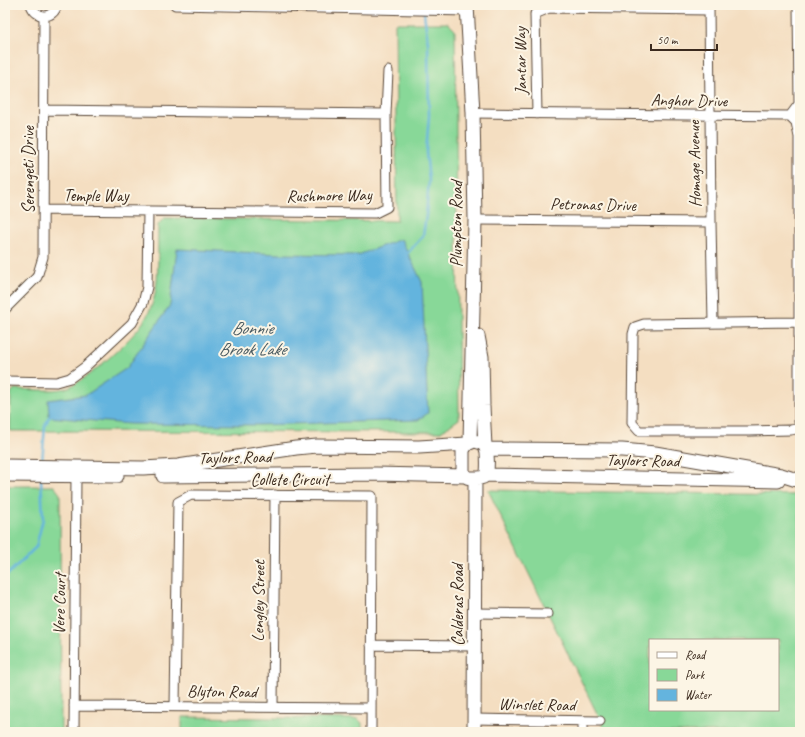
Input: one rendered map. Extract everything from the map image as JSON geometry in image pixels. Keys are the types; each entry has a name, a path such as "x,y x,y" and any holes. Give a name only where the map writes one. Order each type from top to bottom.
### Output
{"street":[{"path":"31,5 38,15 44,16 55,11 57,5"},
{"path":"175,5 467,8"},
{"path":"798,5 799,104 790,116 796,122 799,137 800,423"},
{"name":"Jantar Way","path":"537,114 535,14 549,8 709,7"},
{"name":"Homage Avenue","path":"709,7 711,222 714,323"},
{"name":"Plumpton Road","path":"467,8 474,113 475,220 468,443"},
{"name":"Serengeti Drive","path":"5,310 37,277 43,257 44,16"},
{"path":"44,110 386,114 388,71"},
{"name":"Anghor Drive","path":"474,113 790,116"},
{"name":"Rushmore Way","path":"148,211 375,213 387,206 386,114"},
{"name":"Temple Way","path":"44,210 148,211"},
{"path":"5,381 56,382 70,378 85,367 132,323 143,303 146,287 148,211"},
{"name":"Petronas Drive","path":"475,220 711,222"},
{"path":"468,443 462,450 463,468 475,476 487,466 482,406 482,357 473,310"},
{"path":"799,322 644,324 635,327 633,334 632,423 639,431 750,431 791,430 800,428"},
{"path":"5,466 143,468 178,466 317,446 419,447 478,442 485,447 622,450 655,453 781,475 800,481"},
{"name":"Taylors Road","path":"5,475 76,476 351,474 800,481"},
{"name":"Vere Court","path":"74,732 76,476"},
{"name":"Calderas Road","path":"474,726 475,476"},
{"name":"Lengley Street","path":"273,707 275,495"},
{"name":"Collete Circuit","path":"175,706 178,502 191,496 372,496 371,732"},
{"path":"475,613 548,614"},
{"path":"371,645 475,646"},
{"name":"Blyton Road","path":"74,706 371,708"},
{"path":"583,721 583,732"},
{"name":"Winslet Road","path":"474,726 600,721"}],"green space":[{"path":"395,23 448,23 455,30 459,419 441,432 10,431 11,393 14,389 54,390 74,385 105,362 142,325 148,314 156,289 158,271 158,225 164,218 397,221"},
{"path":"5,486 54,486 60,494 61,732 5,732"},
{"path":"488,490 800,495 800,732 606,732"},
{"path":"182,717 358,719 362,723 362,732 182,732"}],"water":[{"name":"Bonnie Brook Lake","path":"401,239 422,282 428,413 418,420 258,425 130,424 49,417 48,400 86,395 127,368 170,305 177,249 280,254 358,255"}],"waterway":[{"path":"406,255 423,236 429,180 426,152 429,116 428,43 423,5"},
{"path":"42,462 45,426 49,417 52,416"},
{"path":"5,577 36,547 43,519 41,479"}]}
